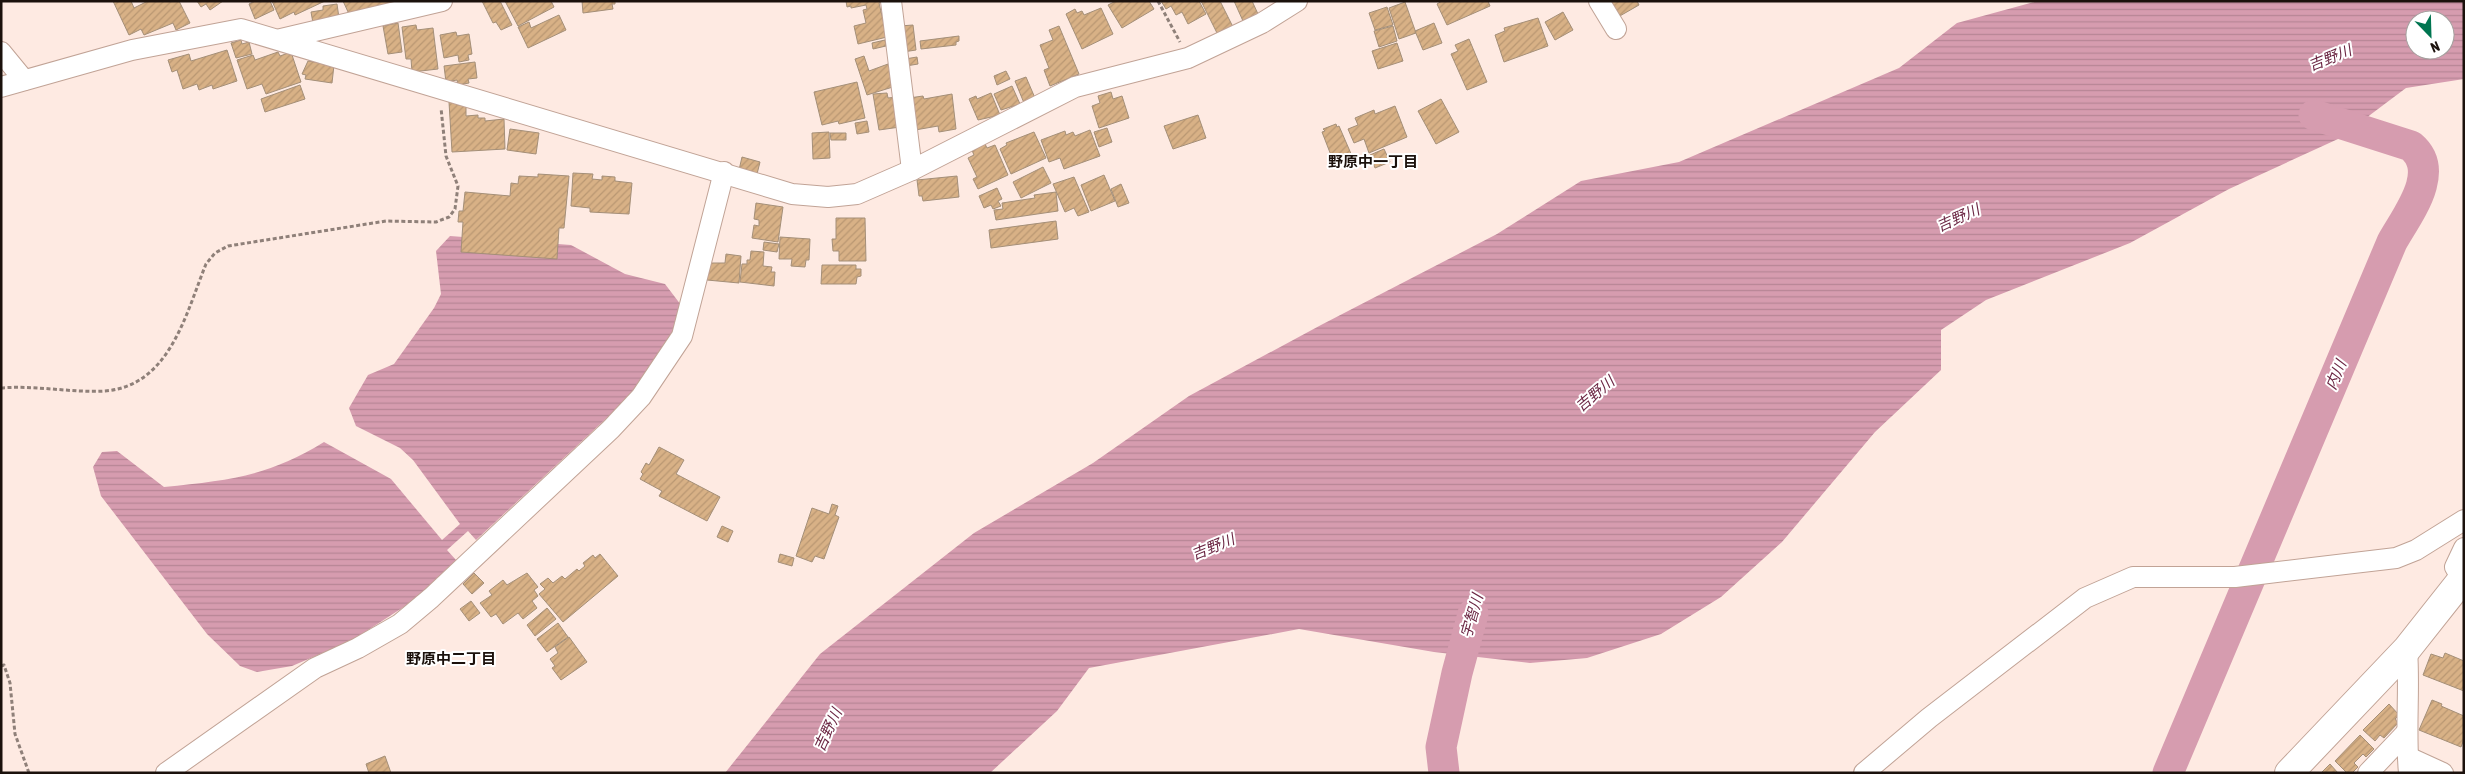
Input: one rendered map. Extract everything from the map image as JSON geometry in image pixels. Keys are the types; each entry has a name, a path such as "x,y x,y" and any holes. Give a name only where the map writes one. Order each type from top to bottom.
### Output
{"street":[{"path":"280,40 442,1"},
{"path":"891,1 912,170"},
{"path":"1,87 132,50 241,29 724,172 792,194 828,197 857,194 912,170 1074,88 1188,58 1262,23 1297,1"},
{"path":"1599,1 1616,29"},
{"path":"1,52 24,80"},
{"path":"166,773 315,668 358,648 400,624 431,598 611,429 641,398 682,336 724,172"},
{"path":"1864,773 1928,718 2085,598 2132,577 2235,577 2396,558 2416,550 2464,520"},
{"path":"2289,773 2407,648 2463,578 2454,567 2464,548"},
{"path":"2407,648 2410,683 2406,733 2408,765 2443,773"},
{"path":"2368,773 2406,733"}],"path":[{"path":"1158,1 1188,58"},
{"path":"1,388 22,386 106,391 127,385 149,375 175,342 206,264 215,254 228,246 386,221 436,222 450,217 455,209 458,186 446,156 441,88"},
{"path":"1,666 4,665 10,683 15,734 29,773"}],"water":[{"name":"吉野川","path":"2038,1 2464,1 2464,79 2406,88 2338,139 2229,189 2130,243 1986,300 1941,330 1941,370 1875,432 1782,542 1721,597 1661,634 1587,658 1530,663 1434,652 1299,629 1089,668 1057,711 990,773 725,773 820,654 974,533 1093,463 1189,396 1497,234 1581,181 1679,162 1899,68 1957,23"},
{"path":"450,236 571,245 625,274 665,284 681,305 680,321 660,356 627,399 476,540 468,531 447,550 456,560 413,601 351,641 292,666 257,672 240,666 207,634 101,496 93,467 102,452 117,451 164,487 228,479 265,470 303,454 324,442 391,479 442,540 460,524 413,460 400,448 356,426 349,408 368,375 394,364 434,308 441,294 436,251"}],"building":[{"path":"113,1 131,1 134,8 148,1 179,1 190,23 176,30 173,23 144,35 141,29 129,35"},
{"path":"197,1 223,1 210,10 206,4 201,7"},
{"path":"255,1 270,1 274,10 255,19 249,4"},
{"path":"272,1 325,1 295,15 294,12 280,19"},
{"path":"343,1 397,1 398,5 349,14"},
{"path":"482,1 500,1 512,25 501,30 496,22 493,23"},
{"path":"505,1 551,1 554,7 518,26"},
{"path":"582,1 615,1 615,4 612,4 613,9 583,13"},
{"path":"846,1 885,1 879,3 887,37 858,44 854,26 866,23 863,10 867,9 866,5 851,8 851,6 847,7"},
{"path":"1116,1 1149,1 1154,9 1122,28 1108,5"},
{"path":"1161,1 1199,1 1206,14 1188,24 1182,12 1176,15 1171,6 1166,9"},
{"path":"1201,1 1220,1 1233,27 1218,35"},
{"path":"1234,1 1252,1 1258,14 1243,21"},
{"path":"1442,1 1488,1 1490,6 1447,25 1437,4"},
{"path":"1609,1 1637,1 1639,5 1618,17"},
{"path":"1405,2 1416,33 1399,39 1389,8"},
{"path":"337,4 339,18 313,23 311,12 323,10 323,6"},
{"path":"1387,7 1393,25 1375,30 1369,13"},
{"path":"1101,8 1113,34 1082,49 1066,14 1075,9 1077,13 1082,11 1084,15"},
{"path":"1563,12 1573,30 1555,40 1545,22"},
{"path":"559,15 566,30 528,48 518,27 529,22 531,28"},
{"path":"1538,18 1548,46 1504,62 1495,35 1505,31 1504,28"},
{"path":"398,23 402,52 388,54 383,26"},
{"path":"1434,23 1442,43 1423,50 1415,31"},
{"path":"416,25 417,30 433,28 438,69 412,72 411,59 406,59 402,27"},
{"path":"913,25 916,50 903,52 900,26"},
{"path":"1059,26 1079,74 1050,86 1044,70 1049,68 1040,45 1053,40 1049,30"},
{"path":"1393,26 1397,41 1379,47 1374,31"},
{"path":"456,32 457,36 469,34 472,54 468,55 469,60 459,62 458,55 444,58 440,35"},
{"path":"959,36 959,41 956,42 956,45 921,49 920,41"},
{"path":"1469,39 1487,82 1467,90 1451,54 1458,51 1455,45"},
{"path":"241,40 242,44 249,42 252,54 236,58 231,43"},
{"path":"885,40 886,46 873,49 872,43"},
{"path":"1397,43 1403,61 1378,69 1372,51"},
{"path":"227,50 237,81 213,89 212,85 199,90 197,84 183,89 177,70 172,72 168,60 189,54 191,61"},
{"path":"278,52 280,56 291,52 301,82 266,94 262,84 247,89 237,60 253,55 255,60"},
{"path":"864,56 869,71 888,64 896,86 867,95 855,59"},
{"path":"917,57 918,64 906,66 905,59"},
{"path":"308,61 334,65 332,83 305,79 306,75 302,74"},
{"path":"475,62 477,78 468,79 469,83 458,85 457,80 446,82 444,66"},
{"path":"1006,71 1010,79 997,85 994,76"},
{"path":"1026,77 1035,98 1024,103 1015,81"},
{"path":"857,82 865,118 839,124 838,121 822,125 814,92"},
{"path":"300,85 305,99 265,112 261,99"},
{"path":"1012,86 1020,104 1001,110 994,94"},
{"path":"1111,92 1113,99 1122,96 1129,118 1099,128 1092,106 1100,103 1098,96"},
{"path":"887,93 888,98 897,97 900,127 879,130 873,94"},
{"path":"991,93 1000,115 978,120 969,99 976,96 977,99"},
{"path":"952,94 956,129 939,132 938,126 915,130 909,98 923,96 924,99"},
{"path":"1441,99 1459,132 1436,144 1418,111"},
{"path":"458,101 458,105 466,104 466,116 478,115 478,118 485,118 485,121 504,119 505,149 452,152 449,102"},
{"path":"1395,106 1407,137 1369,153 1364,139 1354,143 1348,129 1358,125 1355,118 1374,110 1375,114"},
{"path":"1198,115 1206,138 1173,149 1164,126"},
{"path":"867,121 869,132 857,134 855,123"},
{"path":"1336,124 1337,127 1339,126 1352,156 1334,163 1322,132 1325,131 1323,129"},
{"path":"1107,128 1112,142 1099,147 1094,132"},
{"path":"510,129 539,133 536,154 507,150"},
{"path":"1090,130 1100,156 1064,169 1060,158 1049,162 1041,140 1065,131 1066,135 1073,132 1075,136"},
{"path":"829,132 830,158 813,159 812,133"},
{"path":"1034,132 1046,158 1011,174 1000,149 1007,145 1006,143"},
{"path":"830,133 846,133 846,140 831,140"},
{"path":"984,142 987,148 995,145 1008,175 978,189 973,179 977,177 968,158 974,155 971,148"},
{"path":"1384,149 1390,162 1375,168 1370,155"},
{"path":"742,157 760,162 757,174 739,170"},
{"path":"1043,167 1051,183 1021,198 1013,182"},
{"path":"573,173 593,174 592,179 602,180 602,176 615,177 615,181 632,183 629,214 590,212 590,208 571,206"},
{"path":"538,174 569,176 564,228 559,228 557,259 461,252 463,222 458,222 459,211 463,211 465,192 510,196 511,183 518,184 519,176 538,177"},
{"path":"1104,175 1115,201 1091,211 1081,185"},
{"path":"957,176 959,197 923,201 922,196 919,196 917,180"},
{"path":"1074,177 1089,212 1078,216 1074,208 1065,212 1053,184"},
{"path":"1121,184 1129,203 1118,207 1111,189"},
{"path":"997,188 1002,199 998,201 1001,206 993,209 991,205 984,208 979,196"},
{"path":"1056,192 1058,211 996,220 994,210 1003,209 1002,203 1035,198 1034,195"},
{"path":"756,203 783,207 778,242 752,238 754,225 759,226 759,220 754,219"},
{"path":"836,218 865,218 866,261 839,261 839,251 833,251 832,239 836,239"},
{"path":"1056,221 1058,239 991,248 989,230"},
{"path":"780,237 810,239 809,260 806,260 805,267 791,266 792,259 779,259"},
{"path":"764,242 779,244 777,252 763,250"},
{"path":"751,251 764,252 763,266 772,267 771,272 775,272 774,286 740,282 742,264 747,264 747,260 750,260"},
{"path":"726,254 741,256 739,283 707,280 708,263 725,263"},
{"path":"822,265 856,265 856,269 861,269 861,276 857,277 856,284 821,284"},
{"path":"659,447 684,460 676,474 720,497 707,521 659,496 662,491 640,479 643,474 641,472 646,463 649,465"},
{"path":"832,504 838,506 835,515 839,517 824,559 815,556 812,562 796,556 812,508 829,514"},
{"path":"722,526 733,531 728,542 717,537"},
{"path":"600,554 618,576 563,622 539,594 545,589 540,584 548,578 553,583 562,576 565,579 577,569 579,571 585,566 583,563 593,555 595,558"},
{"path":"780,554 794,558 792,566 778,562"},
{"path":"474,573 484,583 472,594 463,584"},
{"path":"527,573 538,587 534,590 538,596 532,601 537,608 523,619 518,613 503,624 496,614 491,617 480,603 492,595 489,591 503,580 507,585"},
{"path":"471,601 480,613 469,621 460,609"},
{"path":"547,608 556,619 535,636 527,625"},
{"path":"558,623 568,637 547,652 537,639"},
{"path":"569,637 587,662 561,680 552,668 555,666 550,659 558,653 555,647"},
{"path":"2445,653 2464,661 2464,691 2423,675 2431,654 2443,658"},
{"path":"2432,700 2464,716 2464,739 2461,747 2419,730"},
{"path":"2389,704 2399,715 2395,719 2398,723 2384,738 2380,735 2375,741 2363,730"},
{"path":"2360,735 2374,749 2366,757 2363,754 2354,763 2358,767 2352,773 2347,773 2335,761"},
{"path":"385,756 391,773 369,773 366,764"},
{"path":"2330,764 2338,773 2321,773"}],"waterway":[{"name":"内川","path":"2168,773 2392,242 2413,207 2423,181 2423,168 2420,156 2411,146 2314,115"},
{"name":"宇智川","path":"1444,773 1441,747 1457,673 1473,614"}],"district":[{"name":"野原中一丁目","path":"1373,162"},
{"name":"野原中二丁目","path":"451,659"}]}
